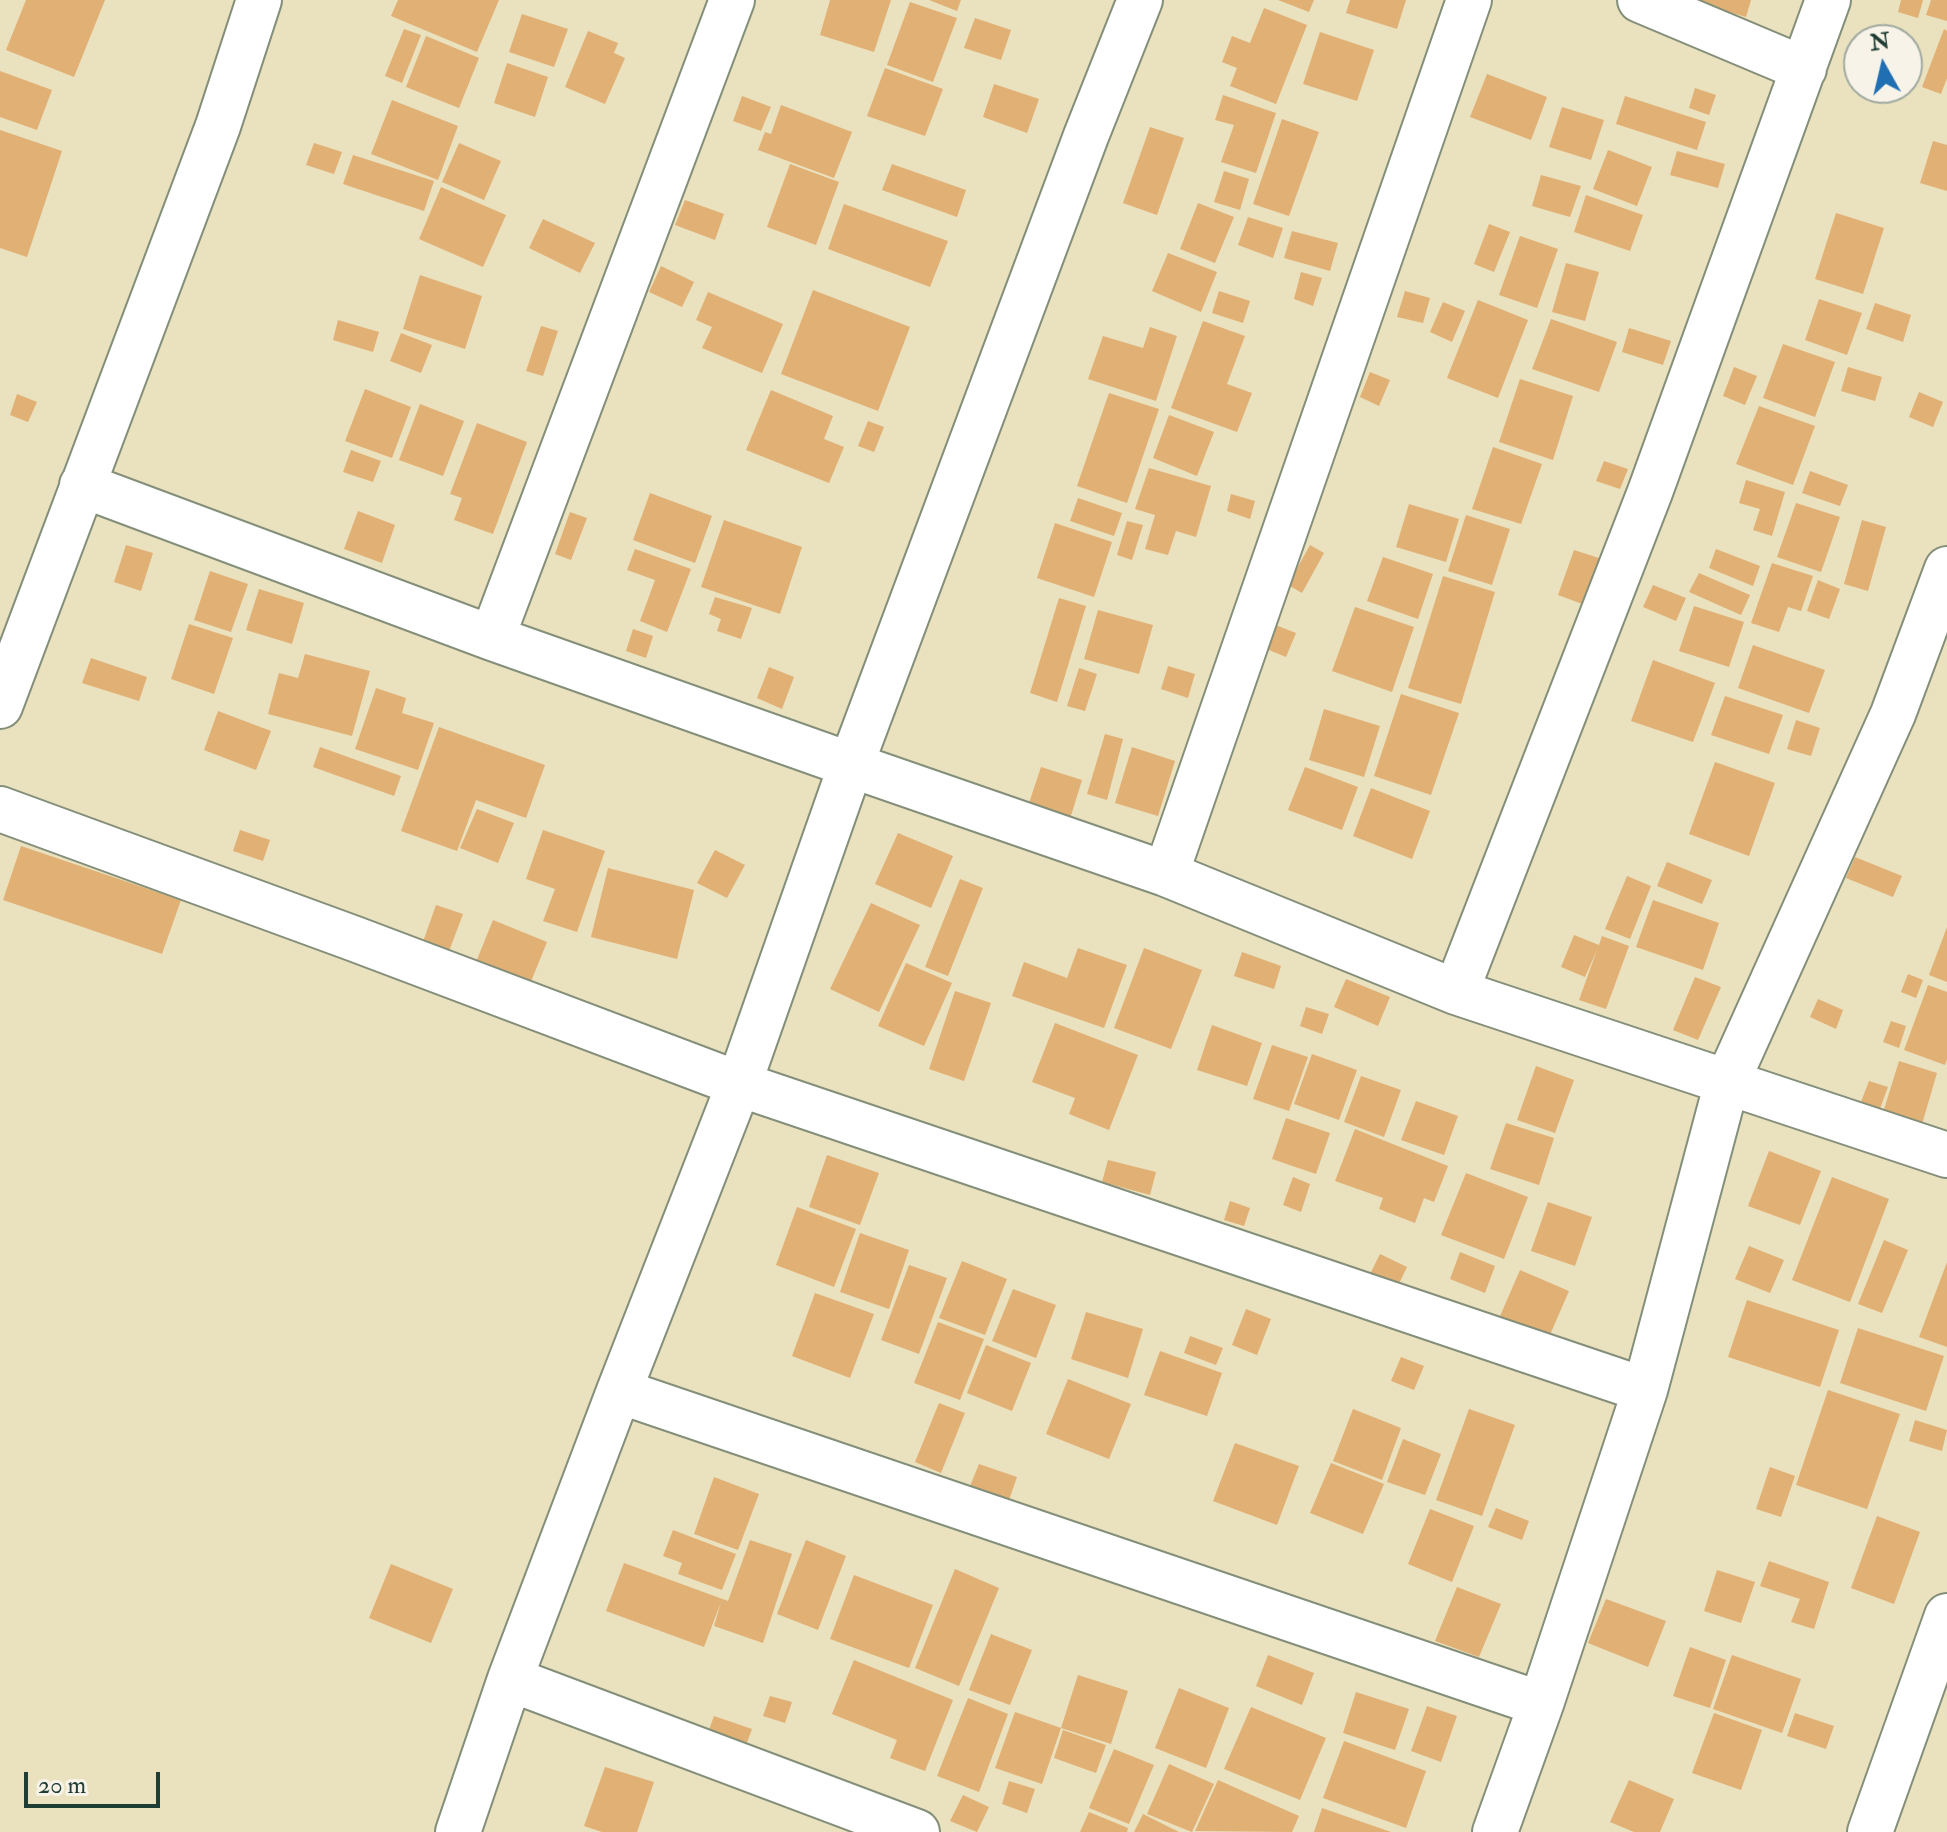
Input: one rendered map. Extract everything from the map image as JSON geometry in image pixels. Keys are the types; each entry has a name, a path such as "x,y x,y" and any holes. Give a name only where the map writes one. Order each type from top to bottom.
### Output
{"street":[{"path":"0,706 218,126 259,0"},
{"path":"492,638 732,0"},
{"path":"458,1832 510,1679 739,1084 851,765 1086,136 1140,0"},
{"path":"1166,874 1469,0"},
{"path":"1640,0 1804,69"},
{"path":"1456,992 1650,492 1828,0"},
{"path":"82,485 492,638 1166,874 1456,992 1947,1155"},
{"path":"1495,1832 1541,1704 1645,1390 1727,1082 1893,714 1947,569"},
{"path":"0,809 739,1084 1645,1390"},
{"path":"619,1391 1541,1704"},
{"path":"1870,1832 1947,1616"},
{"path":"510,1679 917,1832"}],"building":[{"path":"26,0 105,0 74,77 6,50"},
{"path":"398,0 499,0 477,52 391,16"},
{"path":"830,0 891,0 874,52 820,35"},
{"path":"929,0 961,0 957,11"},
{"path":"1278,0 1314,0 1309,12"},
{"path":"1350,0 1406,0 1397,29 1346,13"},
{"path":"1700,0 1751,0 1746,17 1699,3"},
{"path":"1901,0 1923,0 1918,18 1898,12"},
{"path":"1931,0 1947,0 1947,21 1926,15"},
{"path":"910,2 957,18 933,82 887,65"},
{"path":"1264,8 1307,25 1276,104 1230,86 1237,68 1222,62 1232,36 1250,43"},
{"path":"522,14 568,29 554,67 509,52"},
{"path":"975,18 1011,30 1001,60 964,48"},
{"path":"404,29 421,35 402,83 385,76"},
{"path":"1944,29 1947,31 1947,78 1941,94 1923,87"},
{"path":"588,31 618,43 614,53 625,58 605,104 565,87"},
{"path":"1320,32 1374,50 1357,101 1303,84"},
{"path":"426,36 479,58 459,108 406,87"},
{"path":"507,63 548,77 535,117 494,103"},
{"path":"885,68 943,89 925,136 867,116"},
{"path":"0,71 52,90 37,130 0,117"},
{"path":"1487,74 1547,97 1531,140 1470,117"},
{"path":"994,84 1039,99 1027,133 983,117"},
{"path":"1695,88 1716,95 1709,115 1689,108"},
{"path":"1223,95 1276,113 1256,173 1221,162 1234,125 1215,120"},
{"path":"742,96 771,107 761,131 733,121"},
{"path":"1625,96 1706,122 1697,150 1616,124"},
{"path":"392,100 458,126 438,180 371,154"},
{"path":"781,105 852,132 834,178 758,150 765,132 771,134"},
{"path":"1562,107 1604,120 1591,160 1549,147"},
{"path":"1282,119 1319,132 1289,216 1253,204"},
{"path":"1150,127 1184,138 1157,215 1123,203"},
{"path":"0,130 62,151 27,257 0,248"},
{"path":"1933,141 1947,145 1947,191 1920,183"},
{"path":"314,143 342,152 334,174 306,165"},
{"path":"459,143 501,161 484,200 442,182"},
{"path":"1608,150 1652,167 1637,206 1593,189"},
{"path":"1677,151 1725,164 1718,188 1670,175"},
{"path":"353,155 434,181 424,211 343,184"},
{"path":"790,164 839,182 816,245 767,227"},
{"path":"892,164 966,190 957,217 882,190"},
{"path":"1224,171 1249,179 1240,210 1214,202"},
{"path":"1541,175 1581,186 1570,217 1532,206"},
{"path":"441,187 506,215 483,267 419,239"},
{"path":"1586,195 1643,215 1630,251 1574,232"},
{"path":"685,200 724,214 715,240 675,225"},
{"path":"1198,203 1234,217 1215,263 1180,249"},
{"path":"844,204 948,241 930,287 828,249"},
{"path":"1836,213 1884,228 1863,294 1815,279"},
{"path":"1248,217 1283,228 1273,258 1238,245"},
{"path":"543,219 595,243 580,273 529,248"},
{"path":"1489,224 1510,232 1494,272 1474,264"},
{"path":"1292,231 1338,243 1330,271 1284,258"},
{"path":"1520,236 1558,249 1537,308 1499,295"},
{"path":"1168,253 1217,272 1201,312 1152,291"},
{"path":"1566,263 1599,272 1585,321 1552,312"},
{"path":"661,266 694,282 682,307 649,292"},
{"path":"1301,272 1322,278 1313,306 1294,299"},
{"path":"420,275 482,296 465,349 403,329"},
{"path":"813,290 910,327 878,411 781,374"},
{"path":"1219,291 1250,301 1243,323 1212,313"},
{"path":"1405,291 1430,298 1423,323 1397,317"},
{"path":"708,292 783,324 762,373 702,348 712,327 696,320"},
{"path":"1819,299 1862,313 1847,355 1805,340"},
{"path":"1478,300 1528,320 1498,398 1447,378"},
{"path":"1443,302 1465,311 1452,342 1430,332"},
{"path":"1875,303 1911,315 1903,342 1866,329"},
{"path":"1551,319 1617,342 1599,392 1532,369"},
{"path":"338,320 379,332 373,352 333,340"},
{"path":"1203,321 1245,336 1227,384 1252,393 1237,432 1171,408"},
{"path":"541,326 558,331 543,376 526,371"},
{"path":"1150,327 1177,336 1156,401 1088,379 1103,336 1143,348"},
{"path":"1629,328 1671,341 1663,365 1622,352"},
{"path":"401,333 432,345 421,373 390,361"},
{"path":"1783,344 1835,362 1815,417 1763,398"},
{"path":"1734,367 1757,376 1745,405 1723,396"},
{"path":"1848,367 1882,377 1875,401 1841,391"},
{"path":"1370,372 1390,380 1379,406 1360,397"},
{"path":"1520,379 1573,396 1553,460 1499,442"},
{"path":"365,389 411,407 392,458 345,441"},
{"path":"771,390 833,416 824,439 844,447 829,483 746,450"},
{"path":"1919,392 1943,402 1933,427 1909,417"},
{"path":"1109,393 1159,409 1127,503 1077,486"},
{"path":"17,394 37,402 28,422 10,415"},
{"path":"420,404 464,421 443,476 399,460"},
{"path":"1759,406 1815,426 1793,485 1736,464"},
{"path":"1169,415 1214,432 1197,476 1153,458"},
{"path":"868,421 884,427 874,452 858,446"},
{"path":"477,423 527,442 493,534 454,520 462,498 450,494"},
{"path":"1493,447 1542,464 1521,524 1472,509"},
{"path":"351,450 381,461 373,482 343,472"},
{"path":"1604,461 1628,469 1620,489 1596,481"},
{"path":"1149,468 1211,486 1196,537 1176,531 1168,555 1145,549 1155,515 1135,509"},
{"path":"1810,471 1848,485 1840,506 1802,493"},
{"path":"1746,480 1785,492 1772,536 1753,530 1760,509 1739,503"},
{"path":"650,493 712,516 695,563 633,540"},
{"path":"1231,494 1255,501 1250,519 1227,511"},
{"path":"1078,498 1122,513 1114,536 1070,521"},
{"path":"1796,503 1840,517 1821,572 1777,557"},
{"path":"1409,504 1459,519 1446,562 1396,547"},
{"path":"358,511 395,525 382,563 344,549"},
{"path":"570,512 587,518 571,560 555,554"},
{"path":"1466,515 1510,529 1492,585 1448,571"},
{"path":"724,520 802,547 780,614 701,587"},
{"path":"1862,520 1886,527 1868,591 1844,584"},
{"path":"1127,521 1143,525 1132,560 1117,555"},
{"path":"1055,523 1112,542 1094,597 1037,578"},
{"path":"126,545 153,553 141,591 114,582"},
{"path":"1310,545 1324,553 1302,593 1288,585"},
{"path":"635,549 691,569 667,632 640,621 655,580 627,570"},
{"path":"1716,549 1760,566 1753,586 1709,568"},
{"path":"1574,550 1602,559 1585,605 1558,595"},
{"path":"1383,557 1433,574 1418,619 1367,601"},
{"path":"1772,563 1813,576 1801,611 1788,607 1779,632 1751,623"},
{"path":"210,571 248,584 231,632 194,620"},
{"path":"1699,573 1750,595 1741,615 1689,592"},
{"path":"1443,576 1495,592 1461,704 1408,688"},
{"path":"1818,580 1840,589 1829,619 1807,611"},
{"path":"1653,585 1686,598 1676,621 1643,607"},
{"path":"259,589 304,603 292,644 246,630"},
{"path":"715,597 752,608 741,639 717,631 721,619 709,614"},
{"path":"1059,598 1086,606 1057,702 1030,693"},
{"path":"1694,606 1744,622 1729,667 1679,651"},
{"path":"1355,607 1414,627 1392,692 1332,671"},
{"path":"1098,610 1153,625 1139,674 1084,659"},
{"path":"189,624 233,638 214,694 171,679"},
{"path":"1273,624 1296,633 1286,657 1264,648"},
{"path":"633,629 653,636 646,658 626,651"},
{"path":"1753,645 1825,670 1809,713 1738,688"},
{"path":"305,654 370,671 352,736 268,714 279,673 298,678"},
{"path":"91,658 147,677 139,701 82,683"},
{"path":"1653,660 1715,683 1693,742 1631,721"},
{"path":"1168,666 1195,674 1188,698 1161,689"},
{"path":"769,667 794,677 782,709 757,698"},
{"path":"1079,668 1097,674 1085,711 1067,706"},
{"path":"376,688 406,698 402,713 434,723 418,770 355,749"},
{"path":"1401,694 1459,713 1431,795 1374,776"},
{"path":"1725,696 1783,715 1769,754 1711,735"},
{"path":"1324,709 1380,726 1364,777 1309,760"},
{"path":"218,711 271,731 256,770 204,750"},
{"path":"1796,720 1820,728 1811,756 1787,749"},
{"path":"439,727 545,765 526,818 476,800 457,851 401,831"},
{"path":"1105,734 1123,739 1107,800 1087,794"},
{"path":"320,747 401,776 394,796 313,767"},
{"path":"1132,747 1175,761 1158,816 1115,803"},
{"path":"1715,762 1775,783 1749,856 1689,834"},
{"path":"1041,767 1082,780 1070,819 1028,806"},
{"path":"1305,767 1358,787 1342,830 1288,810"},
{"path":"1371,788 1430,811 1412,859 1353,836"},
{"path":"477,809 514,823 498,863 460,848"},
{"path":"240,830 270,840 263,861 233,851"},
{"path":"543,830 605,851 577,932 543,921 555,889 526,879"},
{"path":"898,833 953,856 931,908 875,884"},
{"path":"21,846 181,900 162,954 3,900"},
{"path":"715,850 745,865 727,898 697,883"},
{"path":"1855,857 1902,876 1893,897 1846,878"},
{"path":"1667,862 1712,880 1702,904 1657,886"},
{"path":"608,868 694,890 677,959 591,937"},
{"path":"1627,876 1651,886 1630,939 1605,929"},
{"path":"960,879 983,888 948,976 925,967"},
{"path":"1653,900 1719,923 1703,970 1636,947"},
{"path":"871,903 920,925 879,1012 830,989"},
{"path":"436,905 463,914 445,962 419,953"},
{"path":"493,920 547,942 528,989 474,967"},
{"path":"1947,927 1947,982 1929,975"},
{"path":"1574,935 1599,945 1602,936 1629,946 1606,1009 1579,1000 1597,950 1585,977 1561,967"},
{"path":"1078,948 1127,965 1104,1028 1012,996 1024,962 1067,978"},
{"path":"1144,948 1202,970 1171,1049 1114,1028"},
{"path":"1242,952 1281,966 1274,989 1234,976"},
{"path":"906,963 952,983 924,1046 878,1026"},
{"path":"1908,974 1923,980 1916,998 1901,992"},
{"path":"1695,977 1721,987 1698,1040 1673,1030"},
{"path":"1346,979 1390,997 1378,1026 1334,1007"},
{"path":"1928,985 1947,992 1945,1065 1904,1050"},
{"path":"955,991 991,1003 964,1081 929,1069"},
{"path":"1818,999 1843,1010 1836,1029 1810,1017"},
{"path":"1306,1007 1329,1014 1322,1034 1300,1026"},
{"path":"1891,1021 1906,1026 1899,1048 1883,1042"},
{"path":"1055,1023 1138,1055 1109,1130 1069,1114 1075,1098 1032,1082"},
{"path":"1212,1025 1262,1043 1247,1086 1197,1070"},
{"path":"1272,1045 1308,1057 1289,1111 1253,1099"},
{"path":"1312,1054 1357,1070 1339,1120 1294,1104"},
{"path":"1899,1061 1937,1073 1920,1131 1881,1119"},
{"path":"1536,1066 1574,1080 1555,1133 1517,1120"},
{"path":"1361,1076 1401,1090 1384,1137 1344,1122"},
{"path":"1869,1081 1888,1087 1878,1114 1859,1107"},
{"path":"1416,1101 1458,1116 1444,1155 1401,1140"},
{"path":"1286,1118 1330,1133 1316,1174 1272,1159"},
{"path":"1506,1123 1554,1138 1539,1185 1490,1169"},
{"path":"1355,1129 1448,1166 1434,1202 1424,1198 1415,1223 1379,1209 1383,1198 1335,1181"},
{"path":"1769,1151 1821,1171 1800,1225 1748,1206"},
{"path":"827,1155 879,1173 860,1225 809,1207"},
{"path":"1108,1160 1156,1172 1150,1195 1102,1182"},
{"path":"1466,1173 1528,1197 1504,1259 1441,1235"},
{"path":"1293,1177 1310,1184 1301,1212 1283,1205"},
{"path":"1832,1177 1889,1199 1850,1302 1792,1280"},
{"path":"1230,1201 1250,1208 1244,1226 1224,1220"},
{"path":"1548,1202 1592,1217 1575,1266 1531,1251"},
{"path":"797,1207 856,1229 834,1287 776,1265"},
{"path":"860,1233 909,1250 889,1309 840,1292"},
{"path":"1884,1240 1908,1250 1882,1313 1858,1304"},
{"path":"1749,1246 1784,1260 1770,1293 1735,1279"},
{"path":"1460,1252 1495,1266 1485,1293 1450,1279"},
{"path":"1380,1254 1407,1267 1395,1292 1368,1278"},
{"path":"962,1261 1007,1279 985,1335 939,1318"},
{"path":"1947,1262 1947,1347 1919,1337"},
{"path":"909,1265 947,1278 919,1354 881,1340"},
{"path":"1520,1270 1569,1291 1546,1344 1497,1323"},
{"path":"1013,1289 1056,1305 1036,1358 992,1341"},
{"path":"815,1293 874,1314 850,1378 792,1356"},
{"path":"1747,1300 1839,1330 1820,1387 1728,1357"},
{"path":"1246,1309 1271,1319 1257,1355 1232,1345"},
{"path":"1086,1312 1143,1329 1128,1378 1071,1359"},
{"path":"938,1322 984,1339 960,1400 914,1383"},
{"path":"1858,1328 1944,1356 1926,1411 1840,1383"},
{"path":"1190,1336 1223,1348 1216,1365 1184,1353"},
{"path":"986,1345 1031,1363 1012,1411 967,1393"},
{"path":"1160,1351 1222,1373 1207,1416 1144,1395"},
{"path":"1401,1357 1424,1366 1414,1390 1391,1381"},
{"path":"1068,1379 1131,1404 1109,1459 1046,1434"},
{"path":"1828,1390 1900,1414 1867,1509 1796,1485"},
{"path":"939,1403 965,1413 941,1473 915,1462"},
{"path":"1353,1409 1401,1428 1382,1480 1333,1461"},
{"path":"1469,1409 1515,1425 1482,1516 1436,1500"},
{"path":"1915,1420 1947,1430 1942,1451 1909,1441"},
{"path":"1403,1439 1441,1454 1425,1495 1387,1482"},
{"path":"1235,1443 1299,1466 1277,1525 1213,1501"},
{"path":"1331,1463 1384,1484 1363,1534 1310,1513"},
{"path":"979,1464 1017,1477 1009,1500 970,1486"},
{"path":"1770,1467 1795,1476 1781,1517 1756,1509"},
{"path":"714,1477 759,1494 738,1550 694,1534"},
{"path":"1496,1508 1529,1521 1522,1540 1488,1527"},
{"path":"1430,1509 1474,1526 1452,1582 1408,1564"},
{"path":"1877,1516 1920,1532 1894,1604 1851,1588"},
{"path":"673,1530 736,1554 722,1590 678,1574 682,1563 663,1556"},
{"path":"750,1540 792,1554 763,1643 714,1626 721,1602 704,1647 606,1611 624,1563 728,1601"},
{"path":"806,1540 846,1556 818,1630 777,1614"},
{"path":"1769,1561 1829,1582 1814,1629 1791,1622 1800,1599 1760,1586"},
{"path":"391,1564 453,1589 431,1643 369,1618"},
{"path":"955,1569 999,1588 959,1686 915,1668"},
{"path":"1717,1570 1755,1582 1741,1623 1704,1611"},
{"path":"854,1575 933,1605 909,1668 830,1639"},
{"path":"1457,1587 1501,1604 1479,1657 1435,1641"},
{"path":"1606,1599 1666,1621 1648,1667 1588,1643"},
{"path":"991,1634 1032,1650 1010,1705 969,1690"},
{"path":"1690,1647 1726,1660 1710,1708 1673,1696"},
{"path":"1268,1655 1314,1673 1302,1705 1256,1686"},
{"path":"1732,1655 1801,1679 1782,1733 1713,1709"},
{"path":"854,1660 953,1700 925,1771 890,1758 897,1740 832,1714"},
{"path":"1078,1675 1128,1691 1111,1744 1061,1728"},
{"path":"1179,1688 1229,1708 1206,1768 1155,1748"},
{"path":"1356,1692 1409,1709 1395,1750 1343,1733"},
{"path":"770,1696 792,1702 785,1723 763,1716"},
{"path":"968,1698 1008,1714 979,1792 937,1776"},
{"path":"1427,1706 1457,1716 1441,1762 1411,1751"},
{"path":"1251,1707 1326,1738 1300,1800 1224,1769"},
{"path":"1015,1712 1061,1728 1042,1784 995,1768"},
{"path":"1714,1713 1762,1730 1741,1790 1692,1773"},
{"path":"1795,1713 1834,1726 1826,1749 1787,1736"},
{"path":"714,1716 752,1729 744,1751 706,1738"},
{"path":"1063,1730 1106,1745 1096,1773 1054,1758"},
{"path":"1344,1741 1426,1771 1406,1828 1323,1798"},
{"path":"1114,1749 1154,1765 1129,1824 1089,1808"},
{"path":"1169,1764 1214,1784 1192,1832 1147,1814"},
{"path":"605,1767 654,1782 637,1832 602,1832 584,1826"},
{"path":"1218,1780 1299,1816 1292,1832 1195,1831"},
{"path":"1629,1780 1674,1799 1660,1832 1634,1832 1610,1822"},
{"path":"1009,1781 1035,1789 1027,1813 1002,1804"},
{"path":"963,1795 989,1807 977,1832 950,1821"},
{"path":"1322,1808 1391,1832 1314,1832"},
{"path":"1089,1812 1128,1828 1127,1832 1080,1832"},
{"path":"1143,1814 1179,1832 1134,1832"}]}
